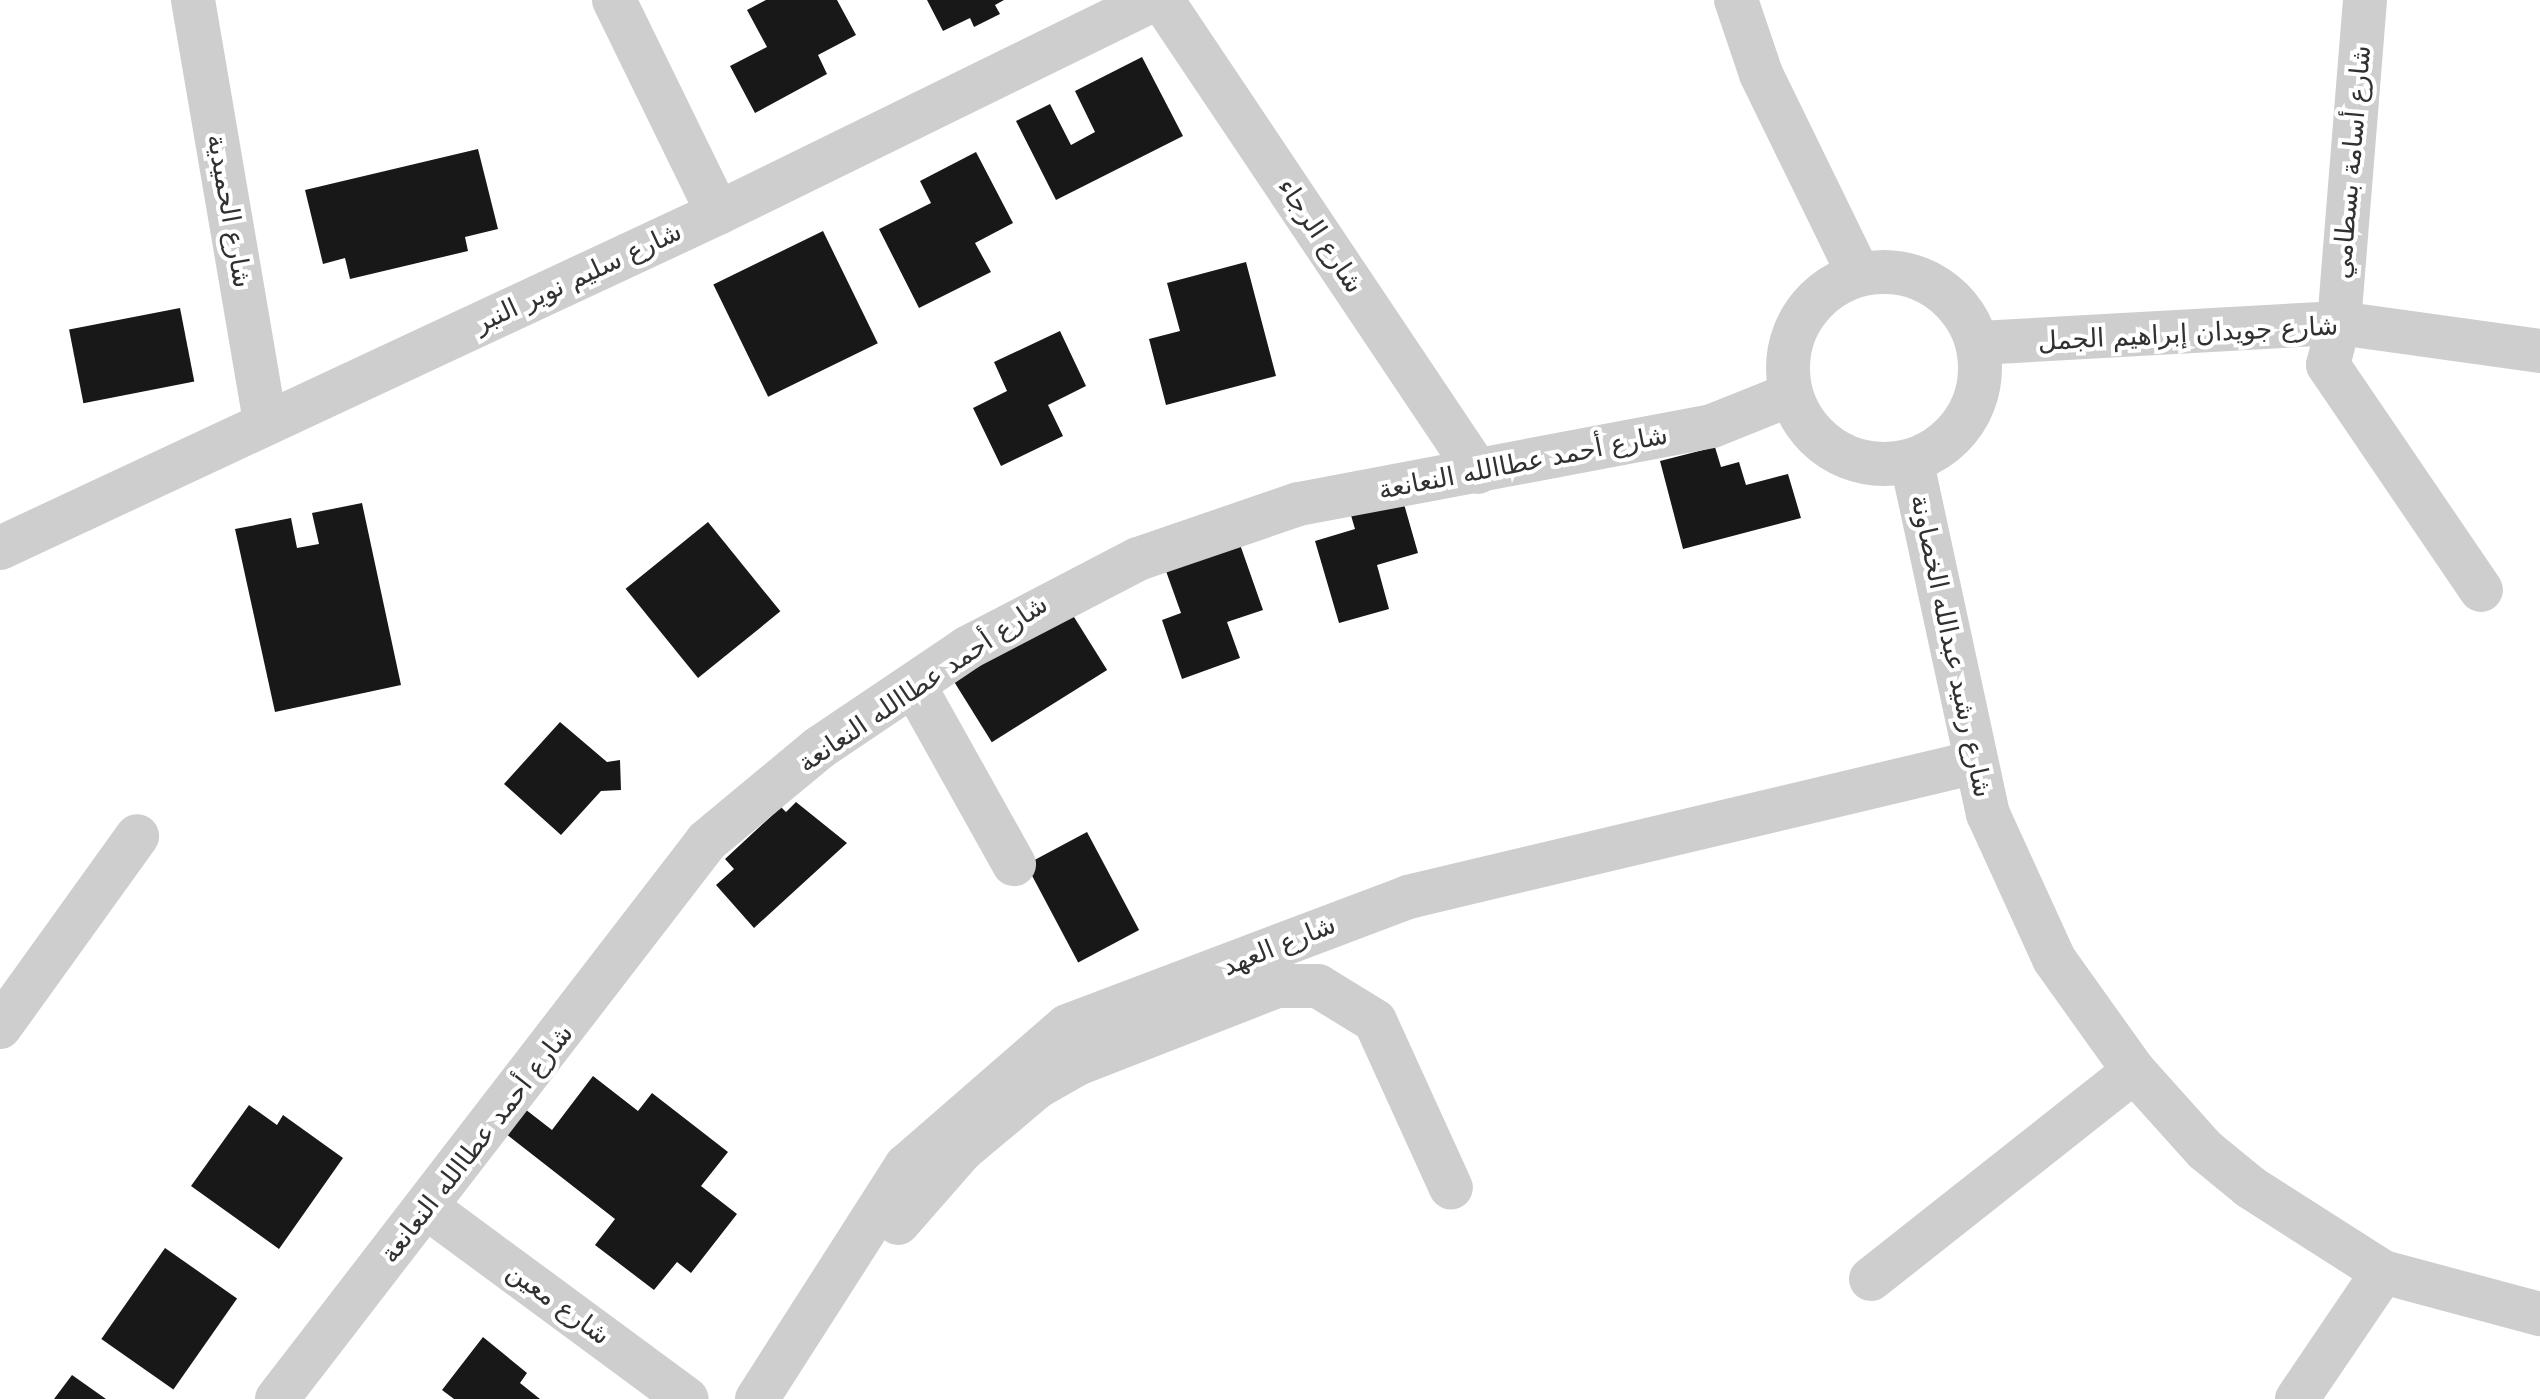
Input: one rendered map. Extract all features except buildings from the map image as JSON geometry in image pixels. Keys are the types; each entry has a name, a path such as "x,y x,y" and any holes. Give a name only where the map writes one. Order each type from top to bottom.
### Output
{"street":[{"name":"شارع الحميدية","path":"193,0 265,423"},
{"path":"614,0 718,213"},
{"name":"شارع سليم نوير النبر","path":"0,548 718,213 1152,0"},
{"name":"شارع الرجاء","path":"1162,0 1478,472"},
{"path":"1736,0 1761,74 1858,273"},
{"name":"شارع أسامة بسطامي","path":"2365,0 2339,323 2328,365 2481,590"},
{"path":"1858,273 1909,273 1953,299 1979,343 1973,404 1954,437 1912,463 1860,465 1815,439 1789,395 1788,343 1807,310 1858,273"},
{"name":"شارع جويدان إبراهيم الجمل","path":"1979,343 2339,323 2540,351"},
{"name":"شارع أحمد عطاالله النعانعة","path":"277,1399 429,1209 707,841 819,748 1058,595 1138,559 1299,504 1712,426 1789,395"},
{"name":"شارع رشيد عبدالله الخصاونة","path":"1912,463 1972,763 2054,959 2134,1071 2205,1150 2250,1187 2383,1272 2540,1314"},
{"path":"915,687 1014,864"},
{"name":"شارع العهد","path":"757,1399 906,1166 1067,1026 1136,1020 1408,897 1972,763"},
{"path":"0,1027 137,836"},
{"path":"898,1223 962,1150 1037,1087 1136,1020 1277,986 1318,986 1351,1000 1397,1056 1451,1188"},
{"path":"1871,1279 2134,1071"},
{"name":"شارع معين","path":"429,1209 687,1399"},
{"path":"2297,1399 2383,1272"}]}
